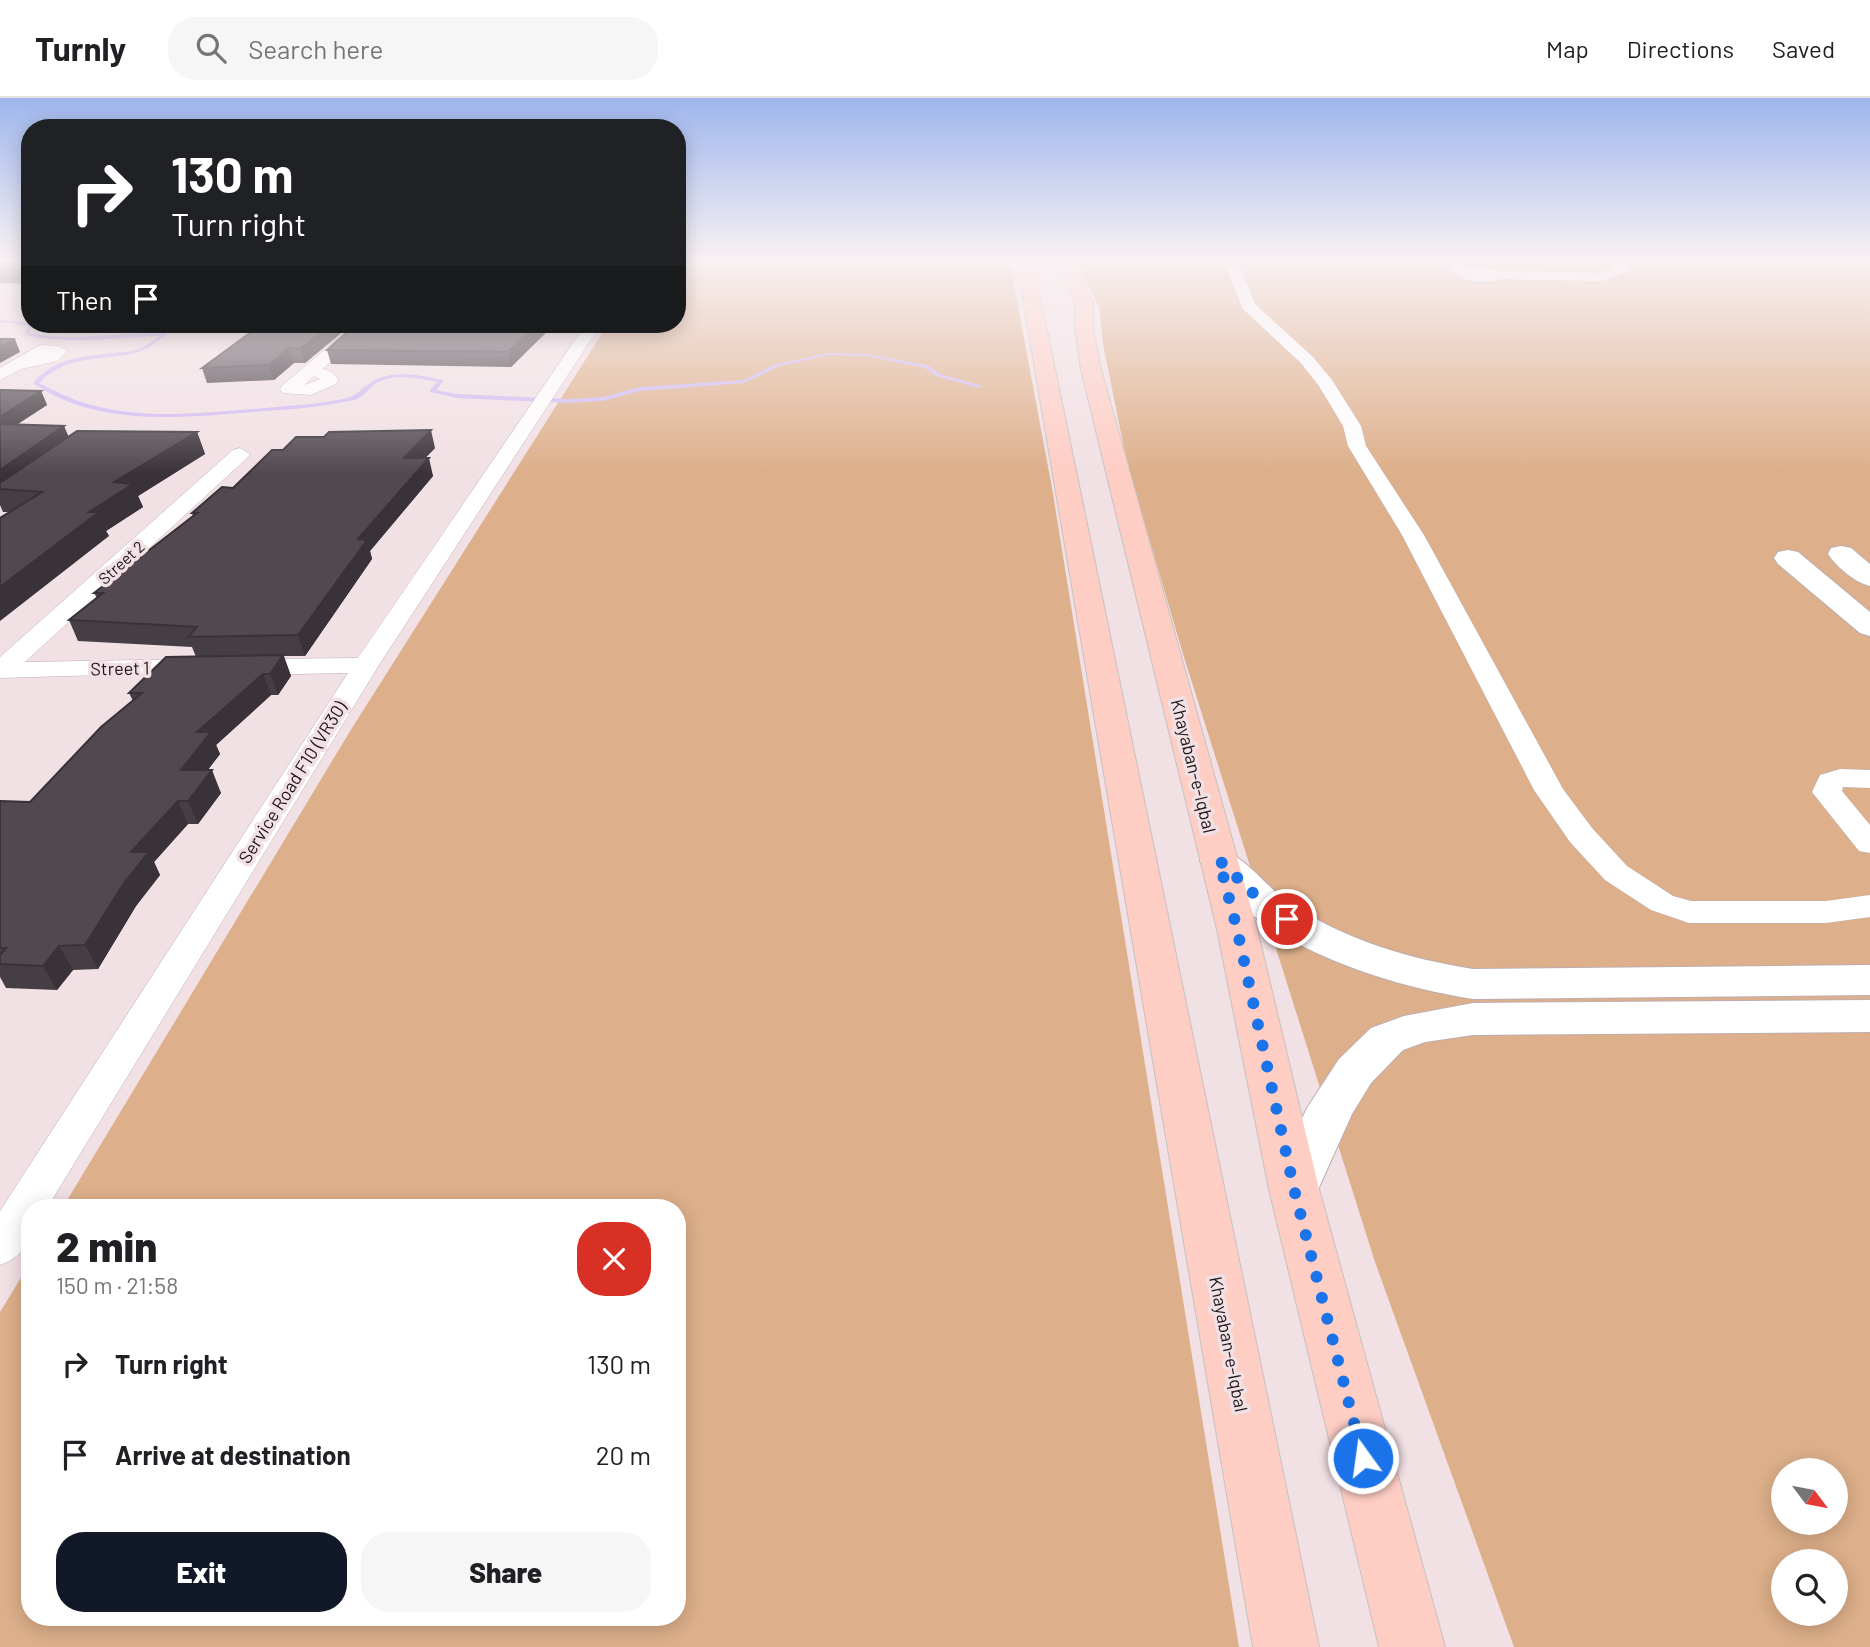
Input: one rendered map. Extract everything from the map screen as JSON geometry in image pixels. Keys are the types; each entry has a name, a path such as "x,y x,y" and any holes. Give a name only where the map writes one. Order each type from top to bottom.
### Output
{"main road":[{"name":"Khayaban-e-Iqbal","path":"1055,330 1286,1647"},
{"name":"Khayaban-e-Iqbal","path":"1084,330 1091,369 1237,929 1294,1189 1412,1647"}],"street":[{"path":"1275,330 1307,360 1326,384 1352,426 1357,446 1413,536 1549,790 1581,835 1616,873 1662,903 1689,912 1826,912 1870,906"},
{"path":"312,371 324,374 330,380 312,389 299,391 289,388 353,333"},
{"name":"Service Road F10 (VR30)","path":"26,1199 366,665 587,333"},
{"path":"0,375 40,350 59,351 52,358 22,364"},
{"name":"Street 2","path":"1,670 240,454"},
{"path":"1841,554 1870,578"},
{"path":"1788,558 1870,627"},
{"name":"Street 1","path":"1,670 366,665"},
{"path":"1870,779 1840,778 1830,781 1827,792 1870,844"},
{"path":"1219,860 1274,911 1300,927 1407,972 1438,980 1473,984 1870,980"},
{"path":"1294,1189 1331,1108 1355,1070 1387,1038 1420,1027 1473,1020 1870,1016"},
{"name":"Service Road F10 (VR30)","path":"4,1234 21,1207"}],"shaded area":[{"path":"686,330 1023,330 1052,488 1239,1647 0,1647 0,1312 21,1278 21,1626 686,1626 686,1199 68,1199 352,728 602,333 686,333"},
{"path":"1102,330 1870,330 1870,1647 1514,1647 1375,1262 1183,654 1127,463"}],"building":[{"path":"250,333 320,333 300,349 289,348 269,365 202,368"},
{"path":"346,333 528,333 508,352 327,350"},
{"path":"0,339 15,339 0,347"},
{"path":"0,390 41,391 0,417"},
{"path":"0,424 64,426 0,470"},
{"path":"431,430 404,458 429,458 358,539 367,540 298,635 188,637 197,627 69,620 103,593 94,593 197,513 192,513 222,487 233,488 272,450 283,450 296,437 324,437 329,432"},
{"path":"77,431 197,432 114,482 133,484 89,512 99,512 0,587 0,518 42,492 0,489 0,483"},
{"path":"283,655 270,674 263,674 197,732 211,732 181,770 212,770 188,801 178,801 131,852 149,852 124,883 85,945 59,946 43,966 0,964 0,955 6,948 0,948 0,801 30,802 101,727 142,693 129,693 166,657"}],"waterway":[{"path":"27,333 59,339 165,334 141,350 69,361 46,373 36,383 88,406 115,412 144,414 201,414 333,402 358,397 375,382 396,376 441,381 432,391 457,396 568,401 603,399 640,389 744,381 778,365 829,354 867,355 927,367 938,375 979,386"}],"route":[{"path":"1287,919 1257,897 1219,860 1237,929 1294,1189 1363,1458"}]}
